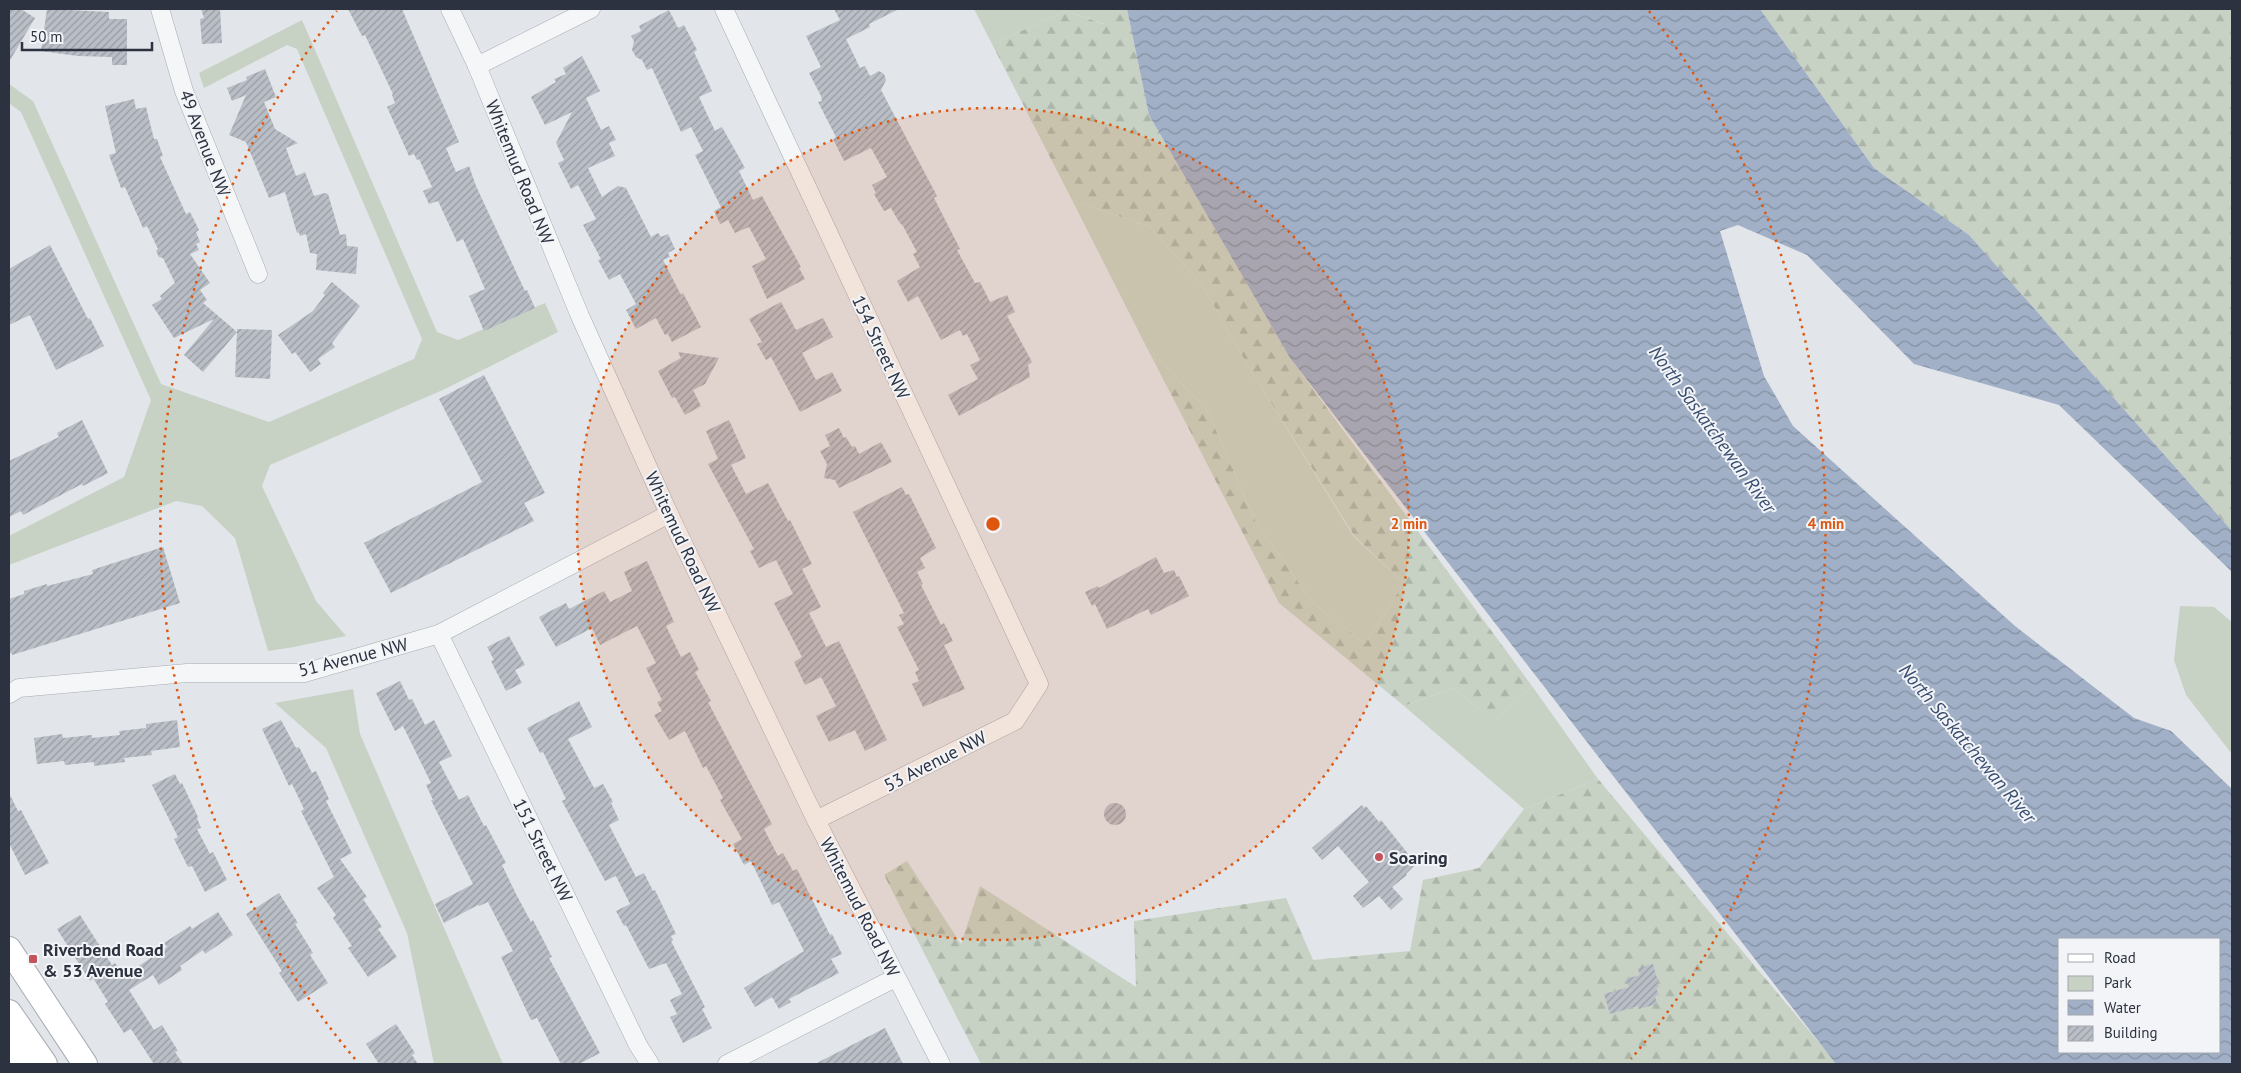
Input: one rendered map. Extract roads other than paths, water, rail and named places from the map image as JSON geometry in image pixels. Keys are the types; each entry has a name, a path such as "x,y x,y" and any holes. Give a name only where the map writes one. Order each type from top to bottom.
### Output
{"street":[{"name":"49 Avenue NW","path":"160,9 184,91 258,274"},
{"name":"Whitemud Road NW","path":"450,9 477,66 580,316 669,514 816,820 941,1064"},
{"path":"477,66 591,9"},
{"name":"154 Street NW","path":"724,9 1039,684"},
{"name":"51 Avenue NW","path":"9,694 19,688 188,673 304,673 438,634 669,514"},
{"name":"151 Street NW","path":"438,634 638,1045 650,1064"},
{"name":"53 Avenue NW","path":"816,820 1015,721 1039,684"},
{"path":"9,949 85,1064"},
{"path":"727,1064 896,978"},
{"path":"9,1012 45,1064"},
{"path":"9,1036 20,1064"}],"water":[{"name":"North Saskatchewan River","path":"1127,9 1760,9 1874,168 1969,235 2232,531 2232,572 2059,405 1914,364 1807,255 1738,225 1720,231 1764,376 1793,426 2015,626 2134,718 2171,731 2232,789 2232,1064 1836,1064 1290,358 1149,115"}],"place":[{"name":"Soaring","path":"1379,857"},
{"name":"Riverbend Road & 53 Avenue","path":"33,959"}]}
